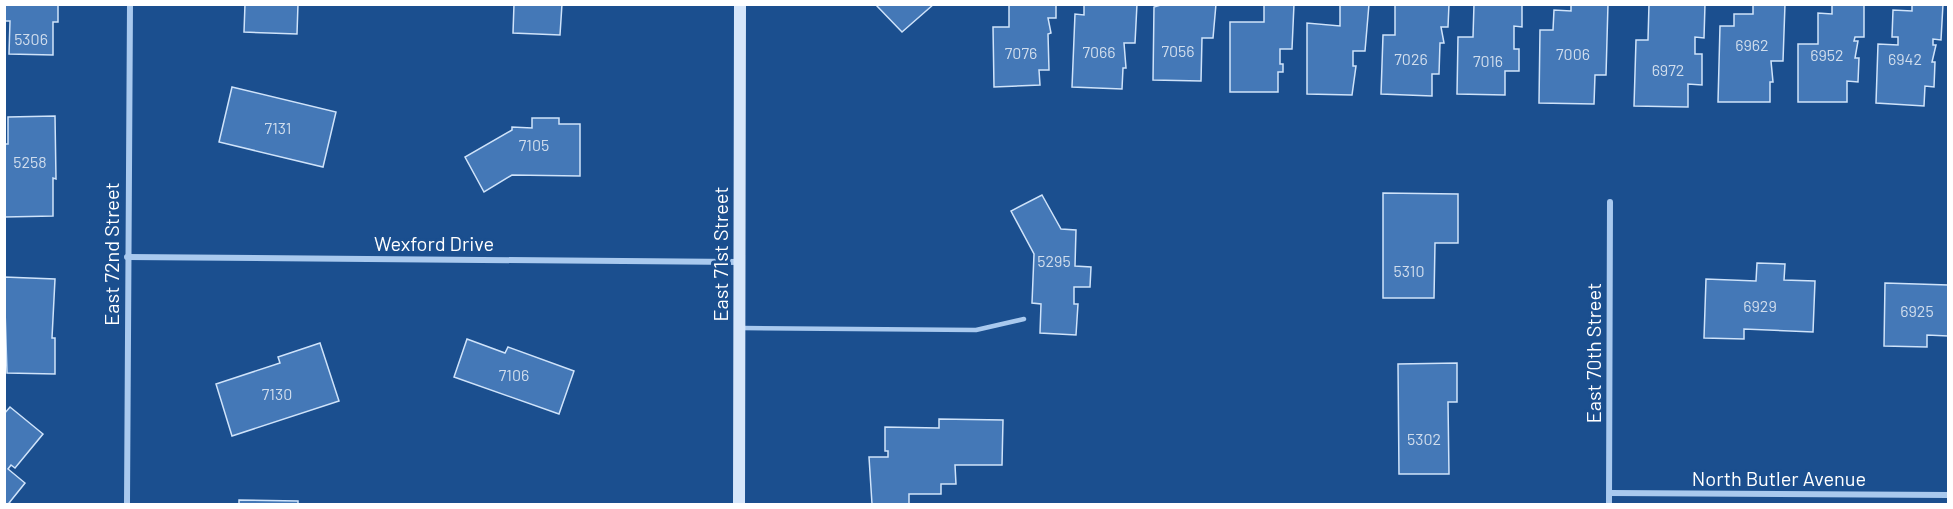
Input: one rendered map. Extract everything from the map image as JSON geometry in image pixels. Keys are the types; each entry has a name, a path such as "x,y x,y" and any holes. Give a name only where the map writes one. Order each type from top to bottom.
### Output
{"main road":[{"name":"East 71st Street","path":"739,504 740,4"}],"street":[{"name":"East 72nd Street","path":"126,504 130,4"},
{"name":"East 70th Street","path":"1610,202 1610,504"},
{"name":"Wexford Drive","path":"127,257 740,262"},
{"name":"North Butler Avenue","path":"1610,493 1948,495"}],"lane":[{"path":"739,328 975,330 1024,319"}],"building":[{"path":"4,4 58,4 58,22 53,22 53,55 9,54 10,21 4,21"},
{"path":"245,4 298,4 297,34 244,32"},
{"path":"514,4 562,4 560,35 513,33"},
{"path":"877,4 934,4 902,32 876,5"},
{"path":"1009,4 1056,4 1056,18 1048,18 1051,33 1048,34 1049,70 1039,70 1040,85 994,87 993,27 1009,27"},
{"path":"1084,4 1137,4 1135,43 1124,43 1126,68 1123,68 1122,89 1072,87 1075,14 1084,15"},
{"path":"1164,4 1216,4 1213,38 1202,38 1201,81 1153,80 1154,7"},
{"path":"1264,4 1294,4 1292,49 1280,49 1280,64 1283,64 1283,72 1278,72 1278,92 1230,92 1230,22 1264,22"},
{"path":"1340,4 1369,4 1365,51 1353,51 1353,66 1356,66 1352,95 1307,94 1307,23 1340,26"},
{"path":"1395,4 1449,4 1448,27 1441,27 1444,43 1440,43 1439,74 1432,74 1432,96 1381,94 1383,35 1395,35"},
{"path":"1474,4 1522,4 1522,27 1514,26 1514,49 1519,49 1519,71 1505,71 1505,95 1457,94 1458,37 1473,37"},
{"path":"1571,4 1608,4 1606,75 1595,75 1594,104 1539,103 1540,30 1553,30 1554,10 1571,11"},
{"path":"1649,4 1705,4 1704,38 1695,37 1695,54 1702,54 1702,85 1688,84 1688,107 1634,106 1636,40 1648,40"},
{"path":"1753,4 1785,4 1783,61 1771,61 1773,82 1770,82 1770,102 1718,102 1720,26 1734,26 1734,14 1753,14"},
{"path":"1832,4 1864,4 1864,37 1855,37 1854,41 1858,41 1855,58 1859,58 1858,82 1847,81 1847,102 1798,102 1798,44 1818,44 1818,13 1832,14"},
{"path":"1912,4 1943,4 1941,40 1933,39 1933,45 1936,45 1932,62 1935,62 1934,87 1925,86 1924,106 1876,103 1878,44 1898,45 1898,37 1892,37 1893,10 1912,11"},
{"path":"232,87 336,112 323,167 219,142"},
{"path":"55,116 56,179 53,178 53,216 5,217 4,144 8,144 8,117"},
{"path":"532,118 559,118 559,124 580,124 580,176 512,175 484,192 465,157 512,130 512,127 532,128"},
{"path":"1383,193 1458,194 1458,243 1435,243 1434,298 1383,298"},
{"path":"1042,195 1061,229 1076,230 1075,266 1091,267 1090,287 1074,287 1074,304 1078,304 1076,335 1040,333 1041,304 1032,303 1034,254 1011,211"},
{"path":"1757,263 1785,264 1784,280 1815,281 1813,332 1744,329 1744,339 1704,338 1706,279 1756,281"},
{"path":"4,277 55,279 52,338 55,338 55,374 7,373"},
{"path":"1885,283 1948,285 1948,336 1927,335 1927,347 1884,346"},
{"path":"467,339 505,353 508,347 574,371 559,414 454,377"},
{"path":"320,343 339,401 232,436 216,384 280,363 278,357"},
{"path":"1457,363 1457,402 1448,402 1449,474 1399,474 1398,364"},
{"path":"10,407 43,434 15,468 11,465 8,469 25,483 9,503 11,504 4,504 4,414"},
{"path":"939,419 1003,420 1002,465 955,465 956,484 941,484 941,494 909,494 909,504 872,504 869,457 888,457 888,451 885,451 885,427 939,428"},
{"path":"239,500 298,501 298,504 239,504"}]}
